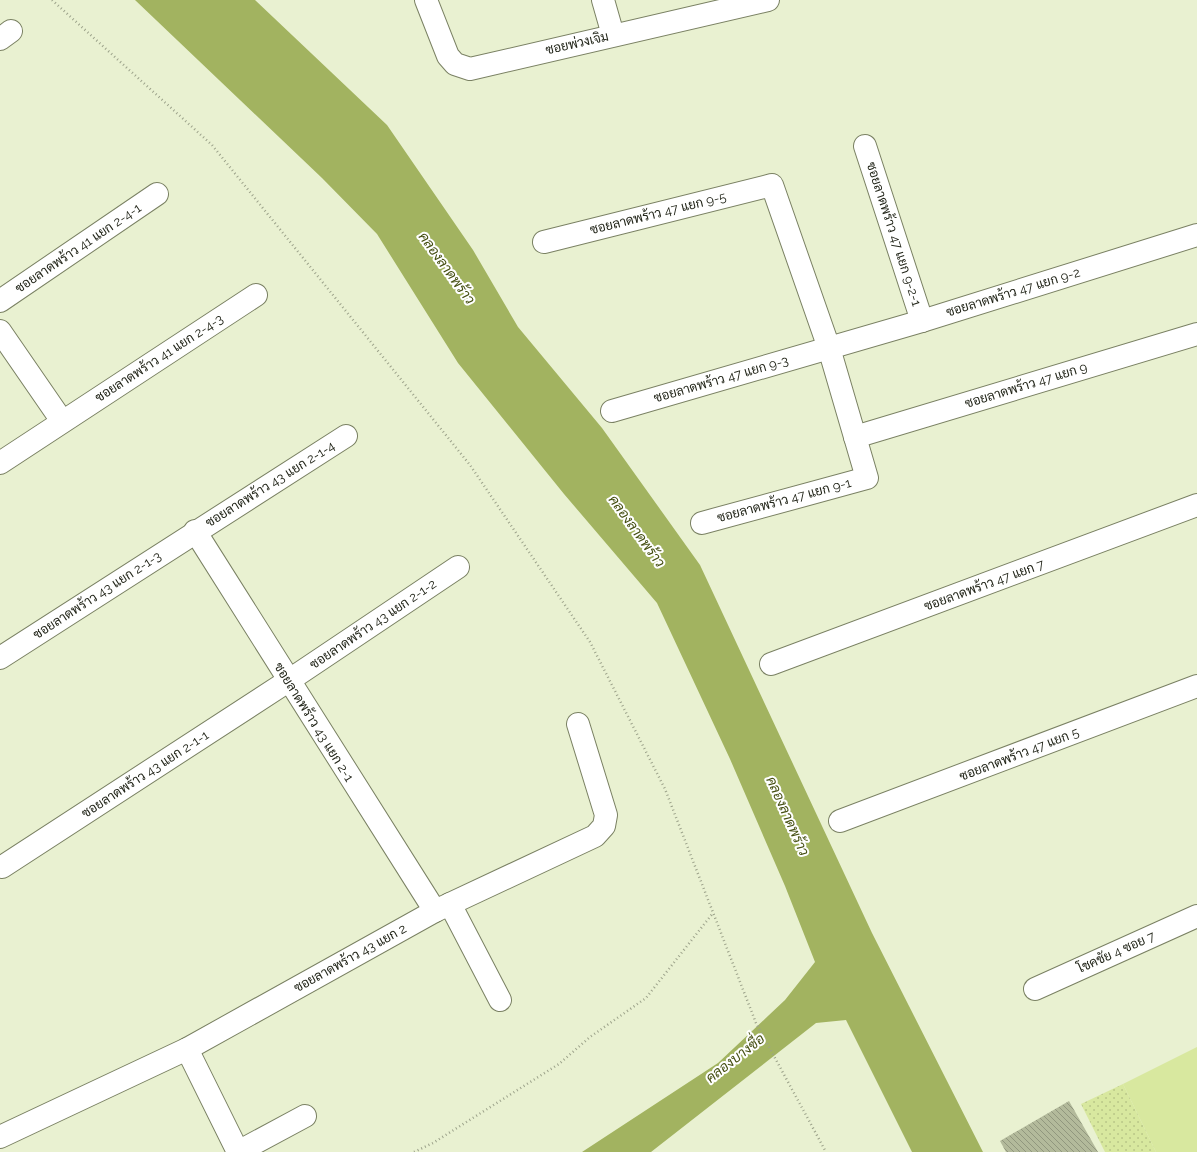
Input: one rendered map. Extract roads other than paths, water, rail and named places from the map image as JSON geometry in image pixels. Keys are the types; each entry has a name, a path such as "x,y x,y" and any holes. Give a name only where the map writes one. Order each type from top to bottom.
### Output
{"street":[{"name":"ซอยพ่วงเจิม","path":"426,0 448,56 455,64 470,69 768,0"},
{"path":"602,0 613,35"},
{"name":"ซอยลาดพร้าว 47 แยก 9-2-1","path":"865,146 922,321"},
{"name":"ซอยลาดพร้าว 47 แยก 9-5","path":"544,242 772,185 829,348"},
{"name":"ซอยลาดพร้าว 41 แยก 2-4-1","path":"0,301 156,194"},
{"name":"ซอยลาดพร้าว 47 แยก 9-2","path":"829,348 922,321 1197,235"},
{"name":"ซอยลาดพร้าว 41 แยก 2-4-3","path":"0,463 62,421 256,296"},
{"path":"0,331 62,421"},
{"name":"ซอยลาดพร้าว 47 แยก 9","path":"856,437 1197,334"},
{"path":"829,348 856,437"},
{"name":"ซอยลาดพร้าว 47 แยก 9-3","path":"612,411 829,348"},
{"name":"ซอยลาดพร้าว 43 แยก 2-1-4","path":"195,532 346,436"},
{"name":"ซอยลาดพร้าว 47 แยก 9-1","path":"702,523 867,478 856,437"},
{"name":"ซอยลาดพร้าว 47 แยก 7","path":"771,664 1197,506"},
{"name":"ซอยลาดพร้าว 43 แยก 2-1-3","path":"0,658 195,532"},
{"name":"ซอยลาดพร้าว 43 แยก 2-1","path":"195,532 288,681 442,908 500,1000"},
{"name":"ซอยลาดพร้าว 43 แยก 2-1-2","path":"288,681 458,567"},
{"name":"ซอยลาดพร้าว 43 แยก 2-1-1","path":"2,867 288,681"},
{"name":"ซอยลาดพร้าว 47 แยก 5","path":"840,821 1197,686"},
{"name":"ซอยลาดพร้าว 43 แยก 2","path":"0,1137 187,1049 442,908 595,836 604,826 606,815 578,724"},
{"name":"โชคชัย 4 ซอย 7","path":"1035,989 1197,916"},
{"path":"187,1049 238,1152 305,1116"}],"water":[{"path":"135,0 255,0 387,125 473,250 518,327 602,428 700,565 872,933 983,1152 912,1152 846,1020 816,1023 651,1152 582,1152 718,1063 785,1000 815,962 785,886 730,759 657,603 564,494 458,363 377,234 322,178"}],"water label":[{"name":"คลองลาดพร้าว","path":"447,268"},
{"name":"คลองลาดพร้าว","path":"637,531"},
{"name":"คลองลาดพร้าว","path":"788,816"},
{"name":"คลองบางซื่อ","path":"735,1058"}]}
